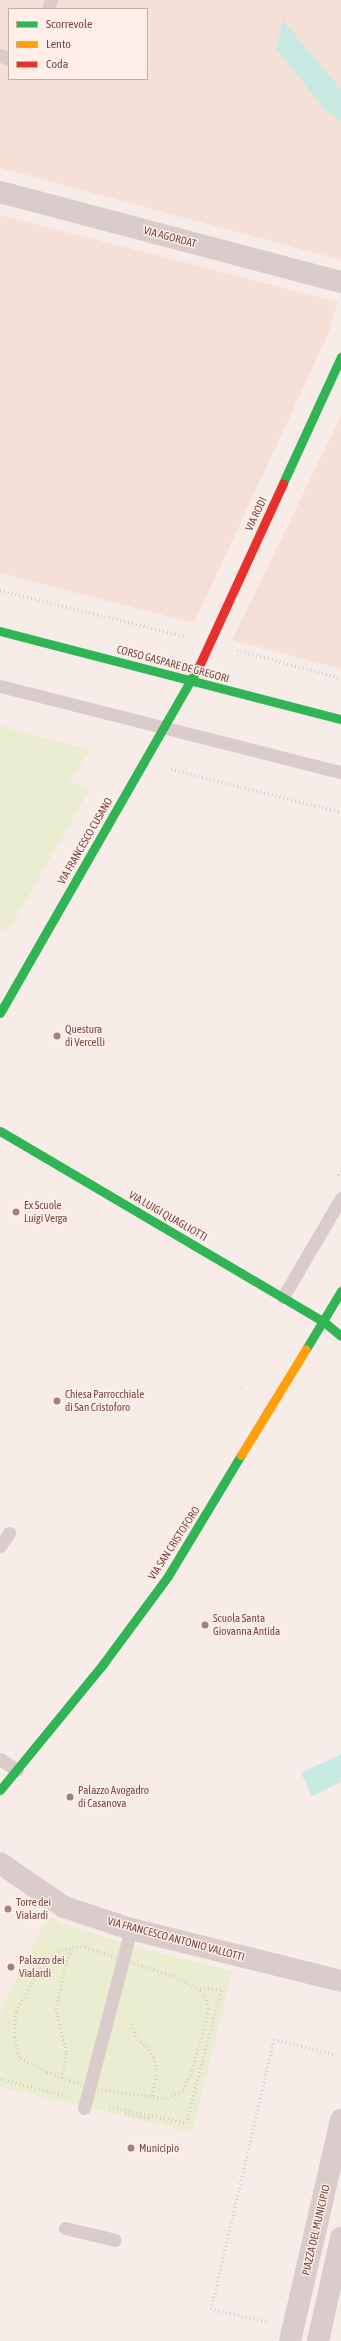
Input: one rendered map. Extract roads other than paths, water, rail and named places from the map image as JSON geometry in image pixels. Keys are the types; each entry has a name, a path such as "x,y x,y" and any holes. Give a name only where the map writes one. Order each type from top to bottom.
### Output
{"street":[{"name":"VIA AGORDAT","path":"0,192 341,282"},
{"name":"VIA RODI","path":"190,681 210,643 341,357"},
{"name":"CORSO GASPARE DE GREGORI","path":"0,631 341,719"},
{"name":"VIA FRANCESCO CUSANO","path":"0,1013 190,681"},
{"name":"VIA LUIGI QUAGLIOTTI","path":"0,1131 324,1321 341,1336"},
{"name":"VIA SAN CRISTOFORO","path":"0,1790 103,1664 168,1576 341,1291"},
{"name":"VIA FRANCESCO ANTONIO VALLOTTI","path":"0,1863 64,1907 131,1929 341,1981"},
{"name":"PIAZZA DEL MUNICIPIO","path":"290,2341 341,2120"},
{"path":"318,2341 341,2238"}],"lane":[{"path":"0,686 341,772"},
{"path":"283,1297 341,1198"},
{"path":"0,1546 9,1533"},
{"path":"0,1759 17,1770"},
{"path":"85,2104 131,1929"},
{"path":"65,2228 115,2240"}],"water":[{"path":"283,20 341,90 341,121 325,110 276,48"},
{"path":"341,1754 341,1782 312,1796 301,1773"}],"place":[{"name":"Questura di Vercelli","path":"57,1036"},
{"name":"Ex Scuole Luigi Verga","path":"16,1212"},
{"name":"Chiesa Parrocchiale di San Cristoforo","path":"57,1401"},
{"name":"Scuola Santa Giovanna Antida","path":"205,1625"},
{"name":"Palazzo Avogadro di Casanova","path":"70,1797"},
{"name":"Torre dei Vialardi","path":"8,1909"},
{"name":"Palazzo dei Vialardi","path":"11,1967"},
{"name":"Municipio","path":"131,2148"}]}
